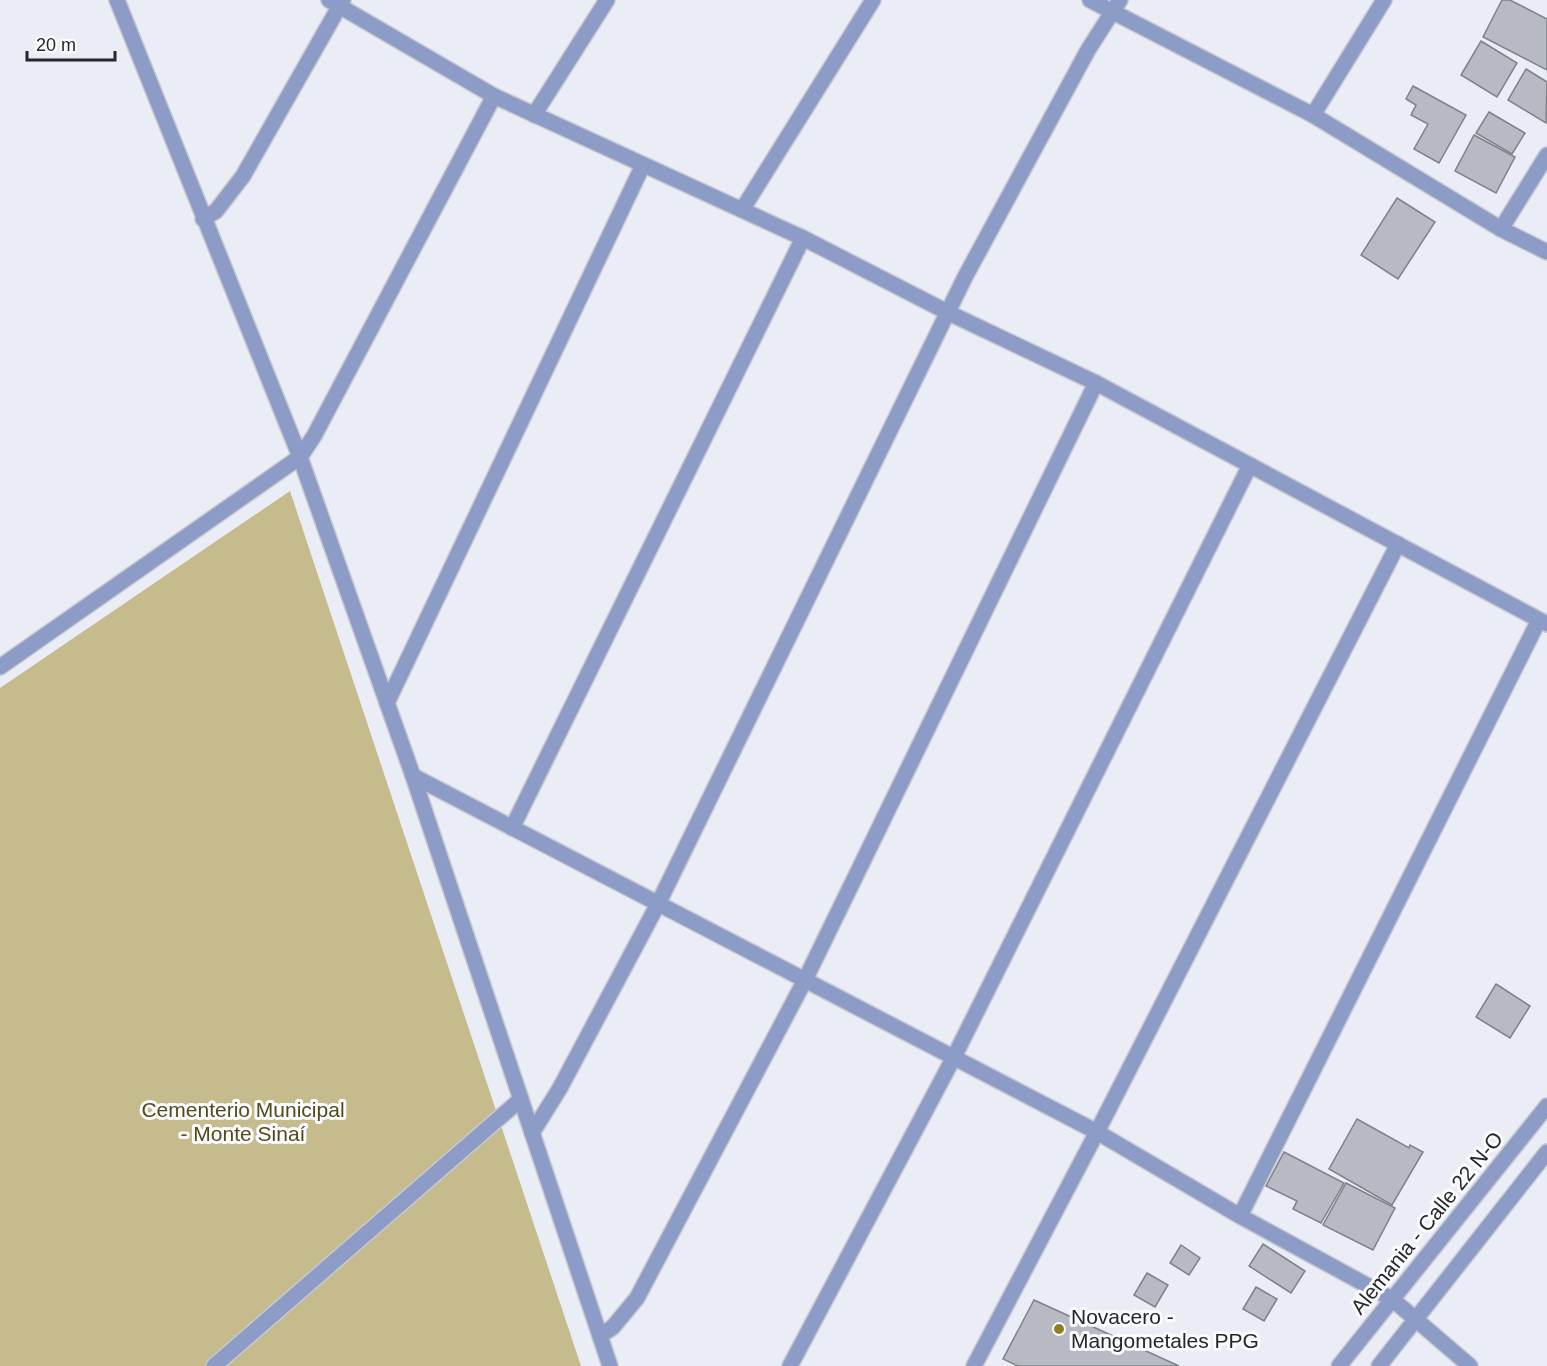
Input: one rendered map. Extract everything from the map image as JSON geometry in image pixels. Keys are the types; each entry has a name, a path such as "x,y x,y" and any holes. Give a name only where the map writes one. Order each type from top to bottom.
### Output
{"street":[{"path":"117,0 300,457 413,776 610,1366"},
{"path":"534,115 607,0"},
{"path":"742,210 873,0"},
{"path":"1090,0 1117,6 1313,115 1501,229 1547,252"},
{"path":"1313,115 1384,0"},
{"path":"203,219 216,211 243,176 337,2 494,96 803,238 949,313 1096,382 1543,622 1240,1216"},
{"path":"532,1133 560,1088 658,904 965,277 1082,60 1117,6"},
{"path":"0,667 300,457 314,435 494,96"},
{"path":"1501,229 1547,155"},
{"path":"387,703 643,165"},
{"path":"512,828 803,238"},
{"path":"600,1336 613,1327 637,1298 804,980 1096,382"},
{"path":"790,1366 954,1057 1250,465"},
{"path":"974,1366 1097,1132 1398,544"},
{"path":"413,776 1097,1132 1240,1216 1392,1299 1470,1366"},
{"path":"214,1366 521,1099"},
{"name":"Alemania - Calle 22 N-O","path":"1339,1366 1547,1106"},
{"path":"1379,1366 1547,1152"}],"green space":[{"name":"Cementerio Municipal - Monte Sinaí","path":"290,491 581,1366 0,1366 0,688"}],"building":[{"path":"1502,0 1510,0 1547,19 1547,70 1483,37"},
{"path":"1481,41 1517,63 1497,97 1461,75"},
{"path":"1526,69 1547,82 1546,123 1508,100"},
{"path":"1413,86 1466,115 1439,163 1414,149 1428,124 1411,115 1416,105 1406,99"},
{"path":"1489,112 1525,133 1512,154 1476,133"},
{"path":"1474,135 1515,157 1496,193 1455,171"},
{"path":"1397,198 1435,222 1398,279 1361,255"},
{"path":"1496,984 1530,1006 1510,1038 1476,1017"},
{"path":"1357,1119 1409,1148 1410,1145 1423,1152 1392,1205 1329,1169"},
{"path":"1284,1152 1344,1183 1321,1223 1293,1209 1297,1201 1266,1186"},
{"path":"1346,1183 1395,1208 1373,1250 1323,1225"},
{"path":"1263,1244 1305,1271 1291,1293 1249,1266"},
{"path":"1181,1245 1200,1258 1189,1275 1170,1263"},
{"path":"1147,1273 1168,1285 1155,1307 1134,1295"},
{"path":"1256,1287 1277,1299 1264,1321 1243,1309"},
{"name":"Novacero - Mangometales PPG","path":"1034,1300 1179,1366 1018,1366 1003,1359"}],"place":[{"name":"Novacero - Mangometales PPG","path":"1059,1329"}]}
